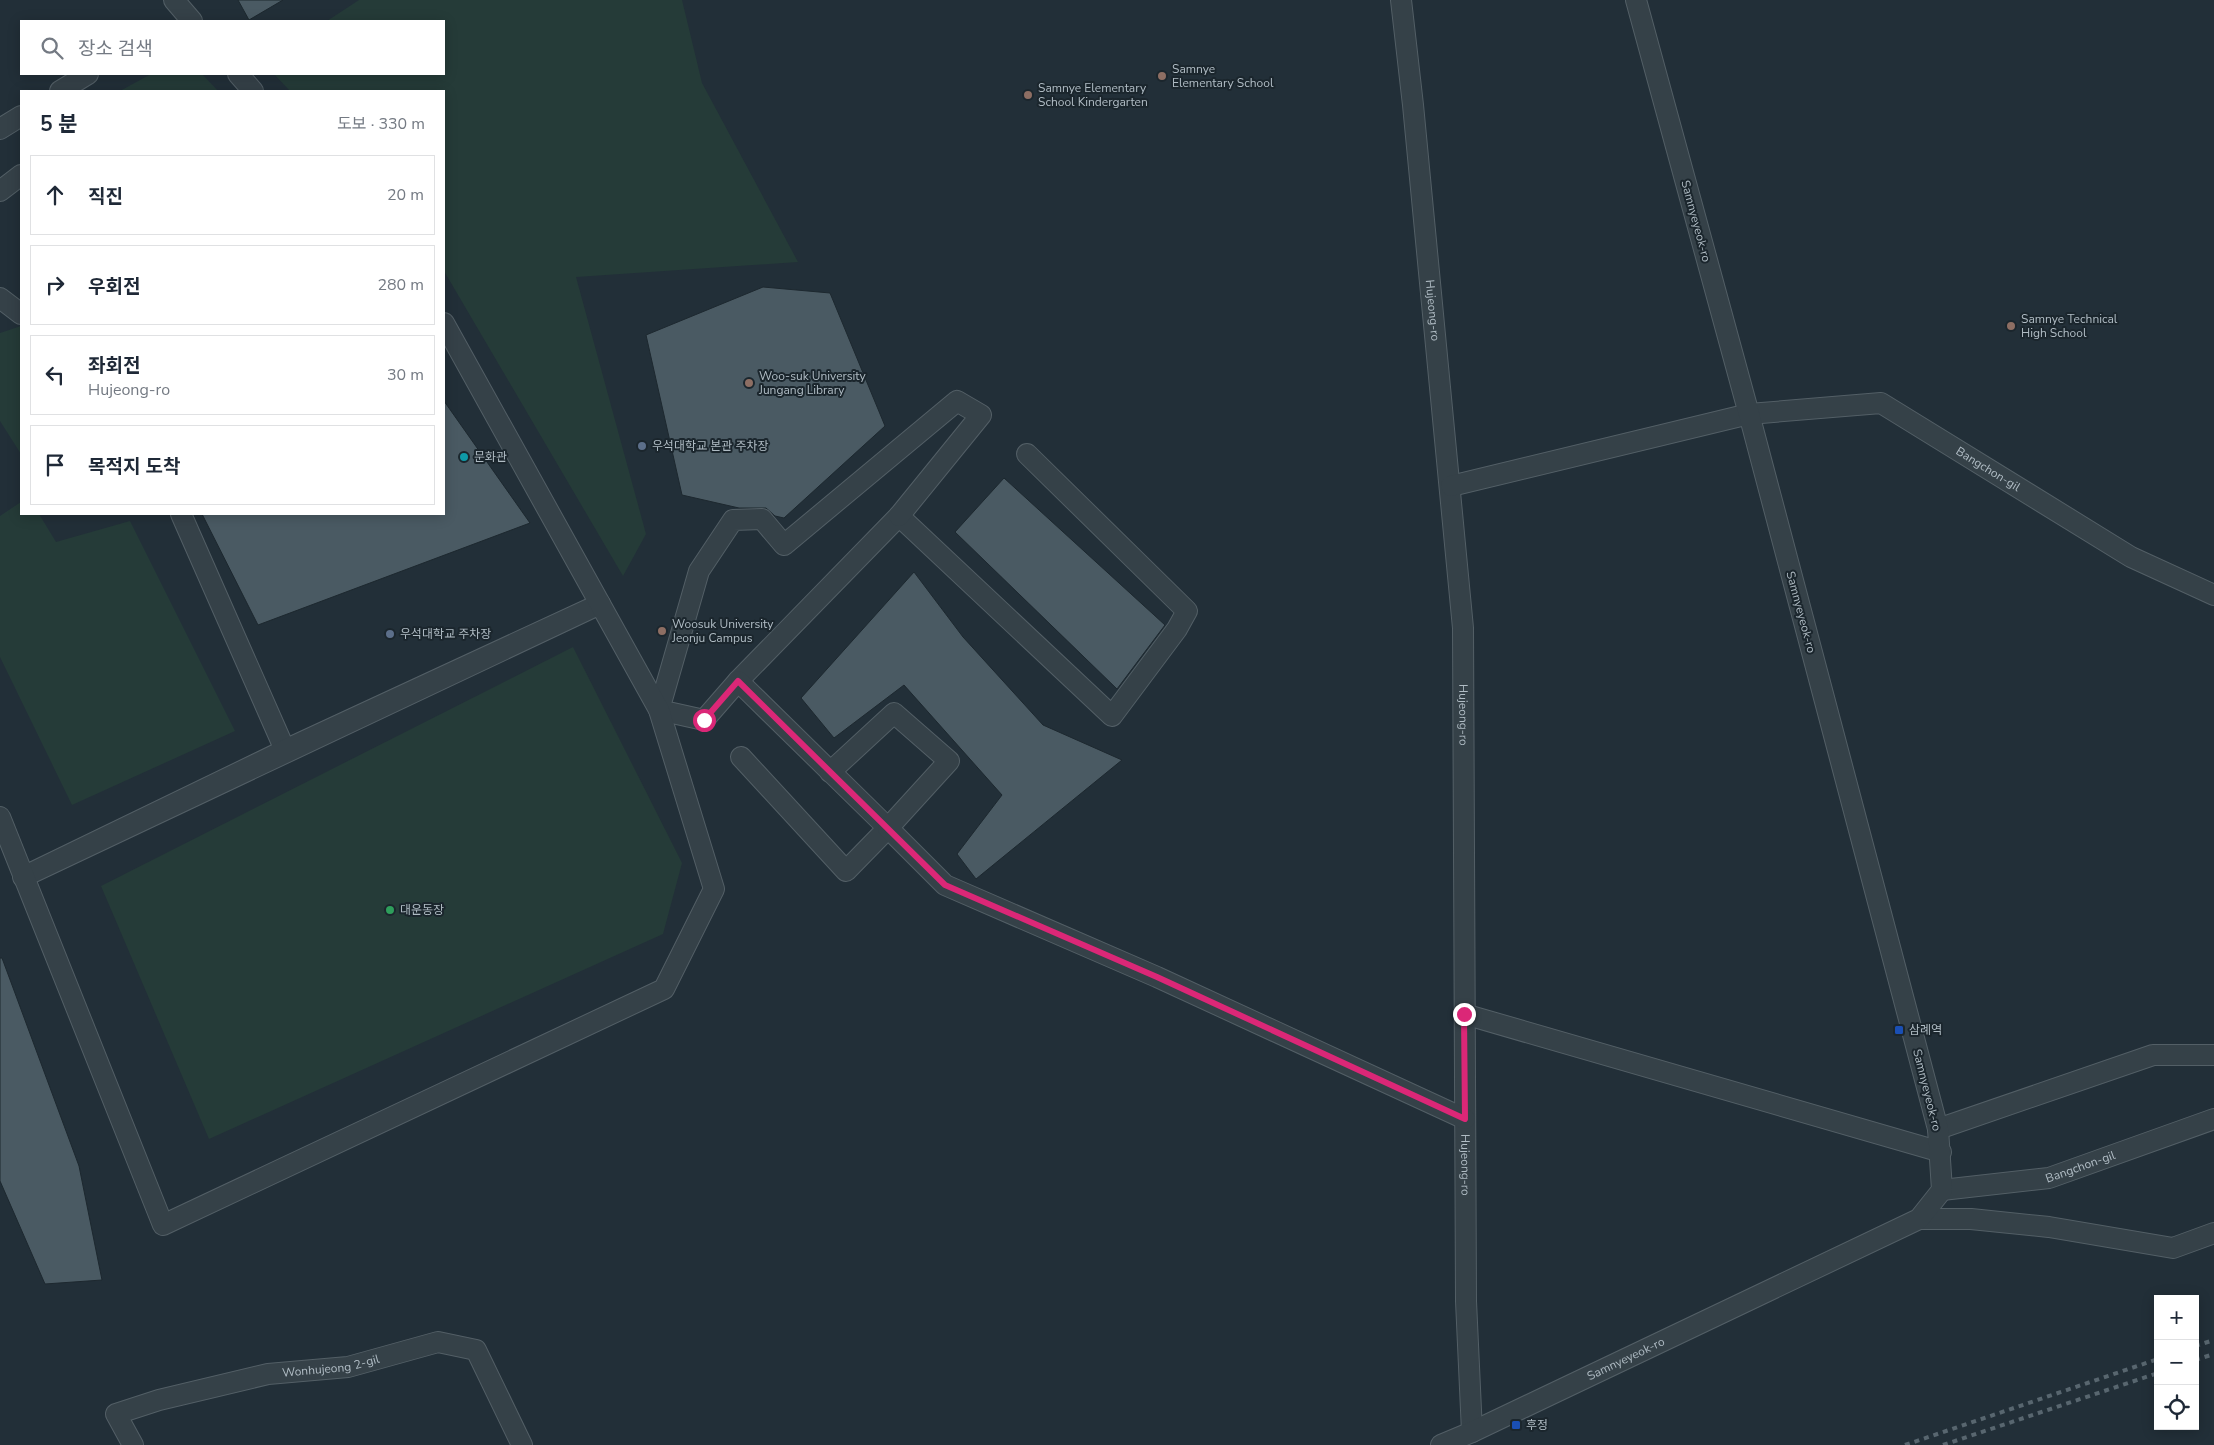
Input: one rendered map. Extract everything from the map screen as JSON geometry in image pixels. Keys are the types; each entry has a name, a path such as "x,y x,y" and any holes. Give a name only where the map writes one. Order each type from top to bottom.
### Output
{"street":[{"name":"Hujeong-ro","path":"1401,0 1451,486 1462,628 1466,1302 1472,1432"},
{"name":"Samnyeyeok-ro","path":"1636,0 1749,414 1938,1128 1942,1190 1919,1219"},
{"path":"62,90 86,75"},
{"path":"239,75 252,90"},
{"path":"0,129 20,117"},
{"path":"1,189 20,176"},
{"path":"0,298 20,313"},
{"path":"0,817 163,1224 664,989 714,889 659,710 445,325"},
{"path":"957,401 981,415 899,516 738,681 704,720 659,710 699,572 733,520 762,519 784,545 957,401"},
{"name":"Bangchon-gil","path":"1451,486 1749,414 1881,403 2131,557 2214,595"},
{"path":"899,516 1112,716 1177,629 1187,611 1026,454"},
{"path":"181,515 285,750"},
{"path":"23,877 285,750 600,604"},
{"path":"23,877 600,604"},
{"path":"738,681 945,885 1157,977 1465,1119"},
{"path":"741,757 846,871 949,761 894,713 830,772"},
{"path":"1464,1014 1941,1152"},
{"path":"1938,1128 2153,1055 2214,1055"},
{"name":"Bangchon-gil","path":"1942,1190 2050,1178 2214,1119"},
{"name":"Samnyeyeok-ro","path":"1441,1445 1919,1219 1971,1219 2039,1226 2173,1248 2214,1233"},
{"name":"Wonhujeong 2-gil","path":"133,1445 116,1414 159,1400 268,1374 348,1367 438,1342 476,1350 522,1445"}],"green space":[{"path":"359,0 682,0 702,83 798,262 576,277 646,534 623,576 445,273 445,90 289,90 275,75 445,75 445,20 329,20"},
{"path":"149,75 203,75 217,90 122,90"},
{"path":"20,326 20,452 0,421 0,333"},
{"path":"20,503 20,515 40,515 56,542 130,521 235,731 72,805 0,657 0,516"},
{"name":"대운동장","path":"573,647 682,863 663,934 209,1139 101,886"}],"building":[{"path":"238,0 283,0 249,20"},
{"path":"763,287 830,293 885,426 784,518 775,516 766,508 739,508 682,495 646,335"},
{"name":"문화관","path":"445,402 530,523 258,625 203,515 445,515"},
{"path":"1004,478 1165,625 1117,689 955,532"},
{"path":"914,572 963,637 1043,725 1122,760 976,879 957,854 1002,795 904,685 834,738 801,698"},
{"path":"0,958 2,958 79,1166 102,1280 45,1284 0,1181"}],"railway":[{"path":"2199,1345 2214,1340"},
{"path":"2199,1359 2214,1354"},
{"path":"1905,1445 2154,1360"},
{"path":"1943,1445 2154,1374"}],"place":[{"name":"Samnye Elementary School","path":"1162,76"},
{"name":"Samnye Elementary School Kindergarten","path":"1028,95"},
{"name":"Samnye Technical High School","path":"2011,326"},
{"name":"Woo-suk University Jungang Library","path":"749,383"},
{"name":"우석대학교 본관 주차장","path":"642,446"},
{"name":"문화관","path":"464,457"},
{"name":"Woosuk University Jeonju Campus","path":"662,631"},
{"name":"우석대학교 주차장","path":"390,634"},
{"name":"대운동장","path":"390,910"},
{"name":"삼례역","path":"1899,1030"},
{"name":"후정","path":"1516,1425"}],"route":[{"path":"704,720 738,681 945,885 1157,977 1465,1119 1464,1014"}]}
